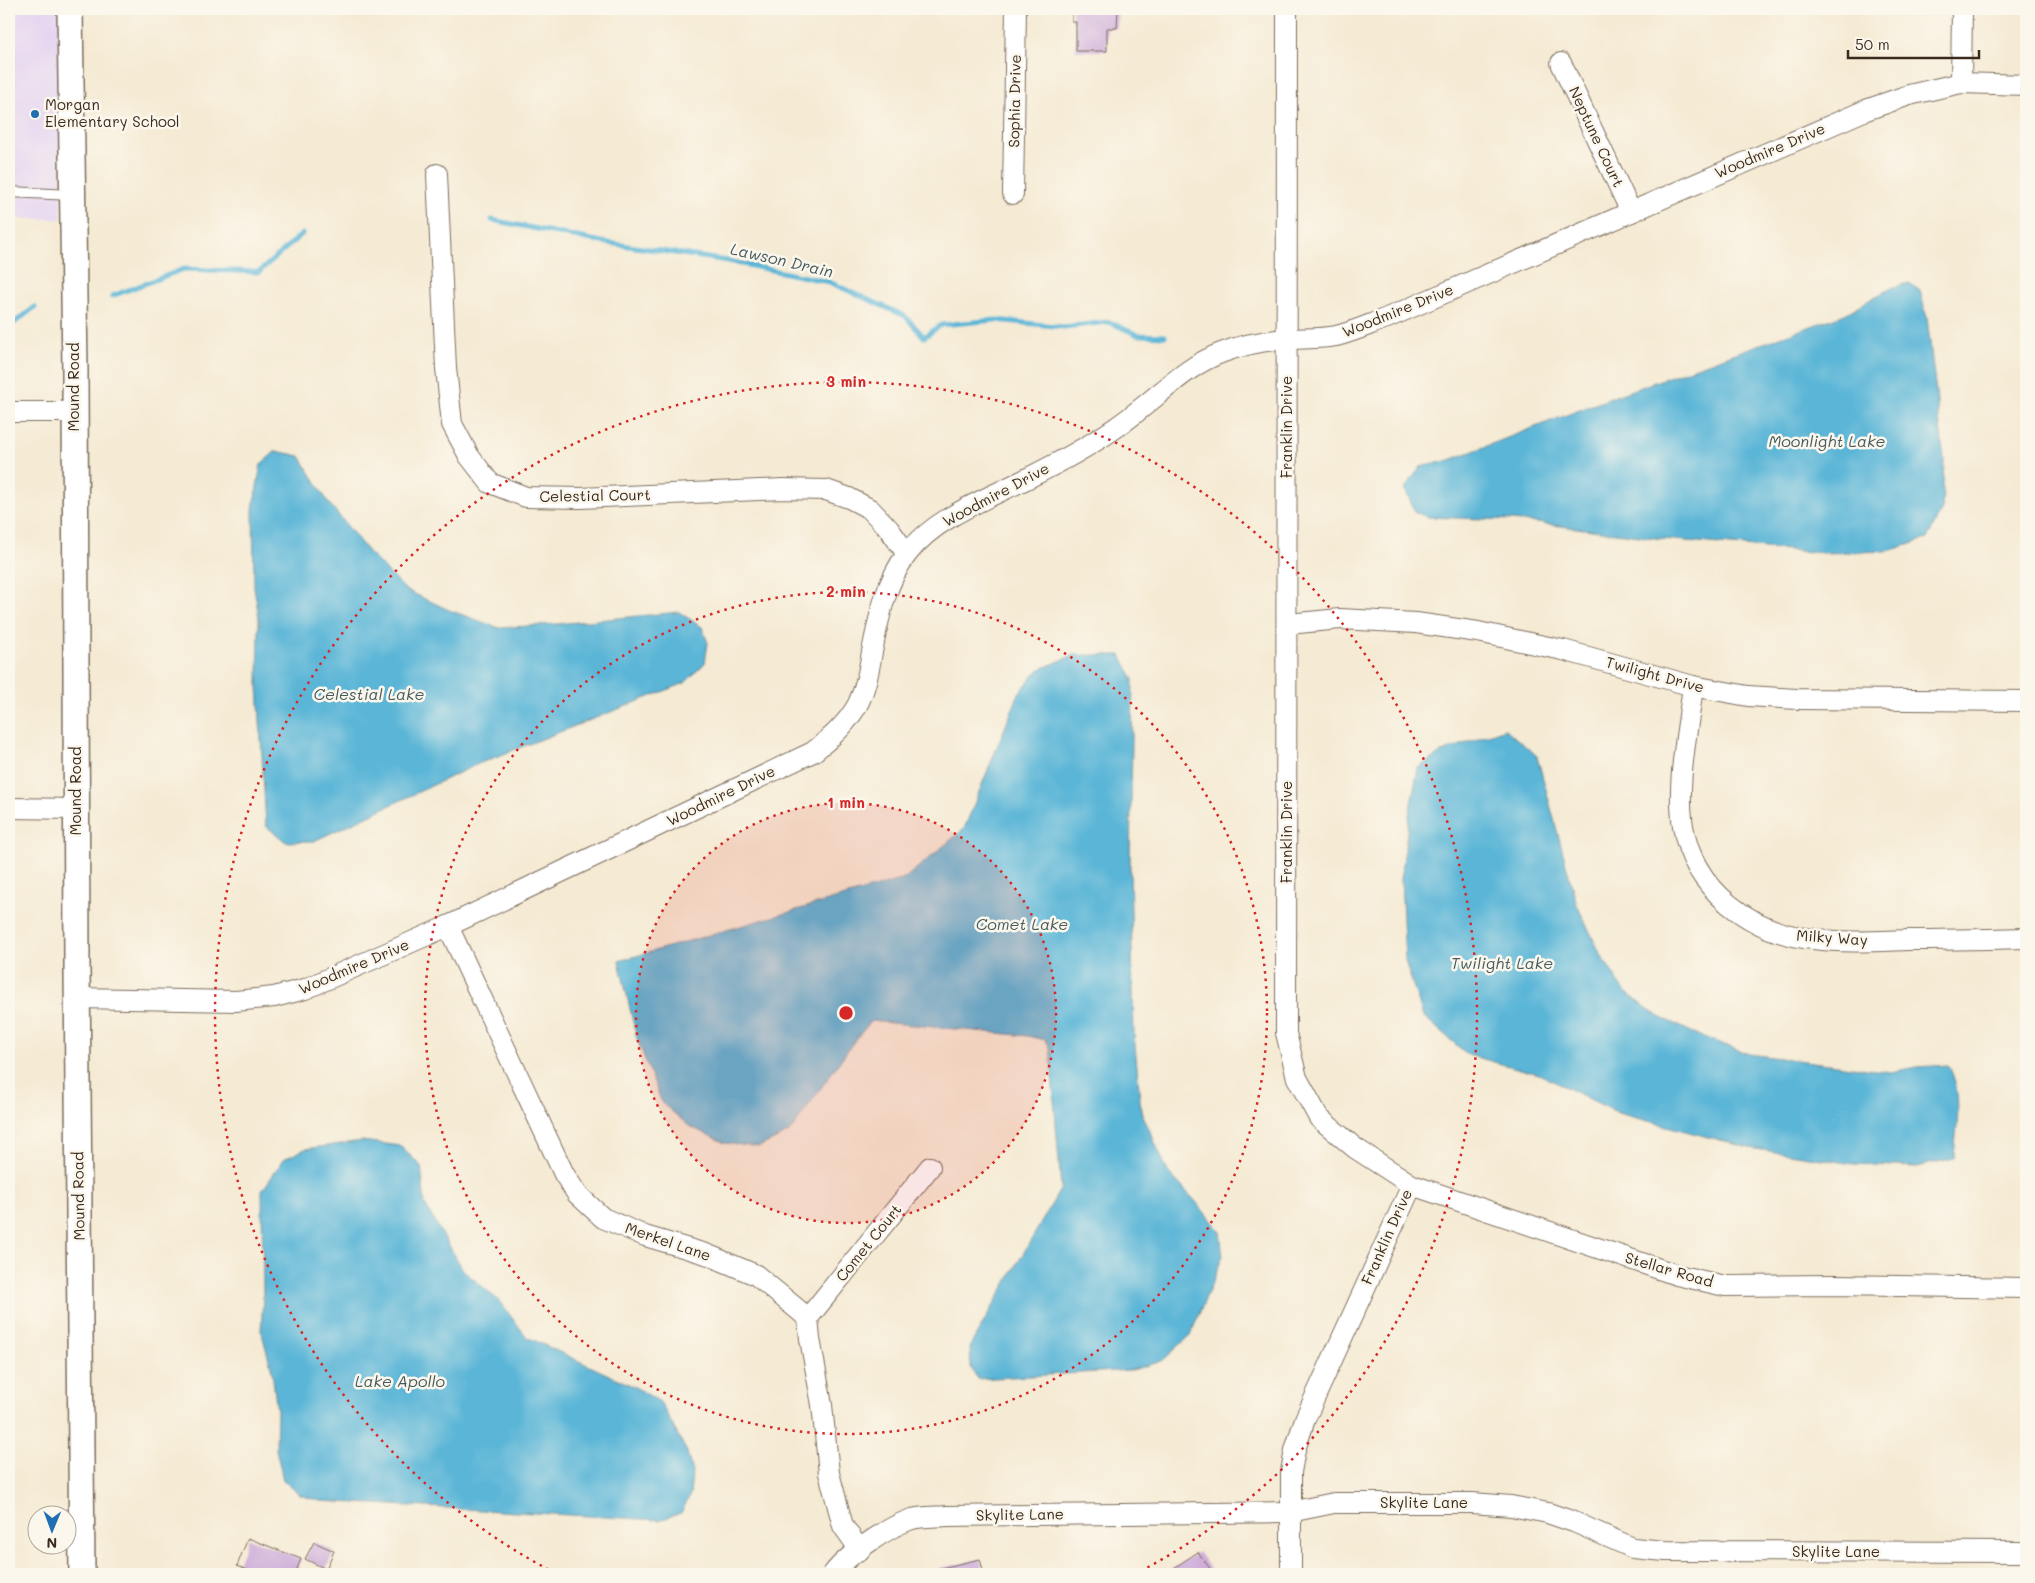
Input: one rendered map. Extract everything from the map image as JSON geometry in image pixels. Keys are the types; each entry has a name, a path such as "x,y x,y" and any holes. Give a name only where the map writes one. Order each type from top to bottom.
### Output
{"street":[{"name":"Mound Road","path":"70,9 82,1574"},
{"name":"Sophia Drive","path":"1013,194 1016,9"},
{"name":"Franklin Drive","path":"1287,9 1288,624 1286,1033 1297,1078 1319,1118 1355,1148 1412,1185 1305,1419 1295,1450 1290,1512 1291,1574"},
{"path":"1961,84 1962,9"},
{"name":"Neptune Court","path":"1561,63 1631,212"},
{"name":"Woodmire Drive","path":"77,998 236,1001 274,997 312,986 448,926 813,752 832,738 858,704 866,684 879,614 889,585 907,554 932,530 957,514 1047,468 1139,411 1162,390 1191,368 1221,354 1247,346 1287,339 1335,336 1387,318 1866,110 1909,95 1961,84 2026,85"},
{"name":"Celestial Court","path":"437,174 446,368 452,424 468,456 490,483 526,497 580,498 783,489 826,490 849,498 870,509 889,529 907,554"},
{"path":"9,412 74,412"},
{"name":"Twilight Drive","path":"1288,624 1340,619 1416,624 1478,632 1563,650 1693,686 1748,696 1797,699 2026,701"},
{"name":"Milky Way","path":"1693,686 1682,786 1683,826 1689,851 1701,875 1718,896 1742,916 1776,932 1812,939 1852,941 2026,938"},
{"path":"9,808 76,809"},
{"name":"Merkel Lane","path":"448,926 564,1174 577,1194 603,1218 645,1236 706,1254 756,1275 808,1318"},
{"name":"Comet Court","path":"808,1318 930,1167"},
{"name":"Stellar Road","path":"1412,1185 1677,1275 1725,1286 1844,1285 2026,1288"},
{"path":"808,1318 822,1405 829,1473 843,1526 860,1550"},
{"name":"Skylite Lane","path":"833,1574 860,1550 883,1534 910,1520 947,1516 1290,1512 1334,1503 1472,1503 1511,1506 1548,1513 1632,1548 1665,1551 2026,1552"}],"lane":[{"path":"9,192 72,195"}],"shaded area":[{"name":"Morgan Elementary School","path":"9,9 61,9 61,219 9,219"}],"water":[{"name":"Moonlight Lake","path":"1910,283 1920,291 1927,318 1944,459 1942,509 1927,539 1888,551 1823,553 1663,539 1513,520 1427,517 1415,512 1405,489 1420,467 1450,460 1621,394 1845,314 1890,288"},
{"name":"Celestial Lake","path":"276,451 300,456 328,502 369,553 406,590 449,610 499,628 679,612 702,627 708,643 705,663 685,683 478,764 314,841 286,842 266,826 258,686 259,618 254,587 253,509 261,464"},
{"name":"Comet Lake","path":"1074,655 1121,655 1133,678 1130,868 1134,1034 1141,1111 1168,1172 1198,1204 1220,1232 1223,1256 1190,1336 1162,1361 1132,1370 977,1379 971,1367 970,1346 1061,1188 1050,1048 1046,1040 1028,1036 871,1021 852,1044 790,1132 759,1147 725,1143 689,1126 662,1103 637,1039 619,961 904,879 964,829 1019,693 1038,670"},
{"name":"Twilight Lake","path":"1505,729 1537,756 1577,905 1601,955 1624,991 1658,1016 1698,1035 1749,1054 1891,1072 1917,1067 1948,1065 1956,1087 1958,1110 1954,1158 1917,1167 1854,1164 1749,1148 1618,1113 1539,1074 1468,1055 1423,1016 1405,961 1401,879 1410,809 1418,768 1442,752"},
{"name":"Lake Apollo","path":"362,1141 400,1146 421,1166 425,1205 464,1271 498,1300 527,1337 635,1387 660,1402 687,1452 692,1472 690,1495 681,1513 659,1520 320,1501 300,1495 283,1480 276,1449 277,1411 272,1371 261,1330 263,1300 262,1191 284,1159 305,1149"}],"building":[{"path":"1072,9 1118,9 1117,28 1107,28 1107,51 1076,51 1076,22 1072,22"},
{"path":"248,1538 301,1559 295,1574 258,1574 237,1566"},
{"path":"314,1542 334,1551 326,1569 305,1559"},
{"path":"1198,1552 1214,1574 1165,1574"},
{"path":"980,1559 984,1574 938,1574 937,1569"}],"waterway":[{"name":"Lawson Drain","path":"492,220 602,242 728,261 829,282 905,316 924,337 941,325 996,320 1064,327 1109,322 1138,335 1165,336"},
{"name":"Lawson Drain","path":"112,296 184,269 259,272 302,234"},
{"name":"Lawson Drain","path":"9,327 35,307"}],"place":[{"name":"Morgan Elementary School","path":"35,114"}]}
